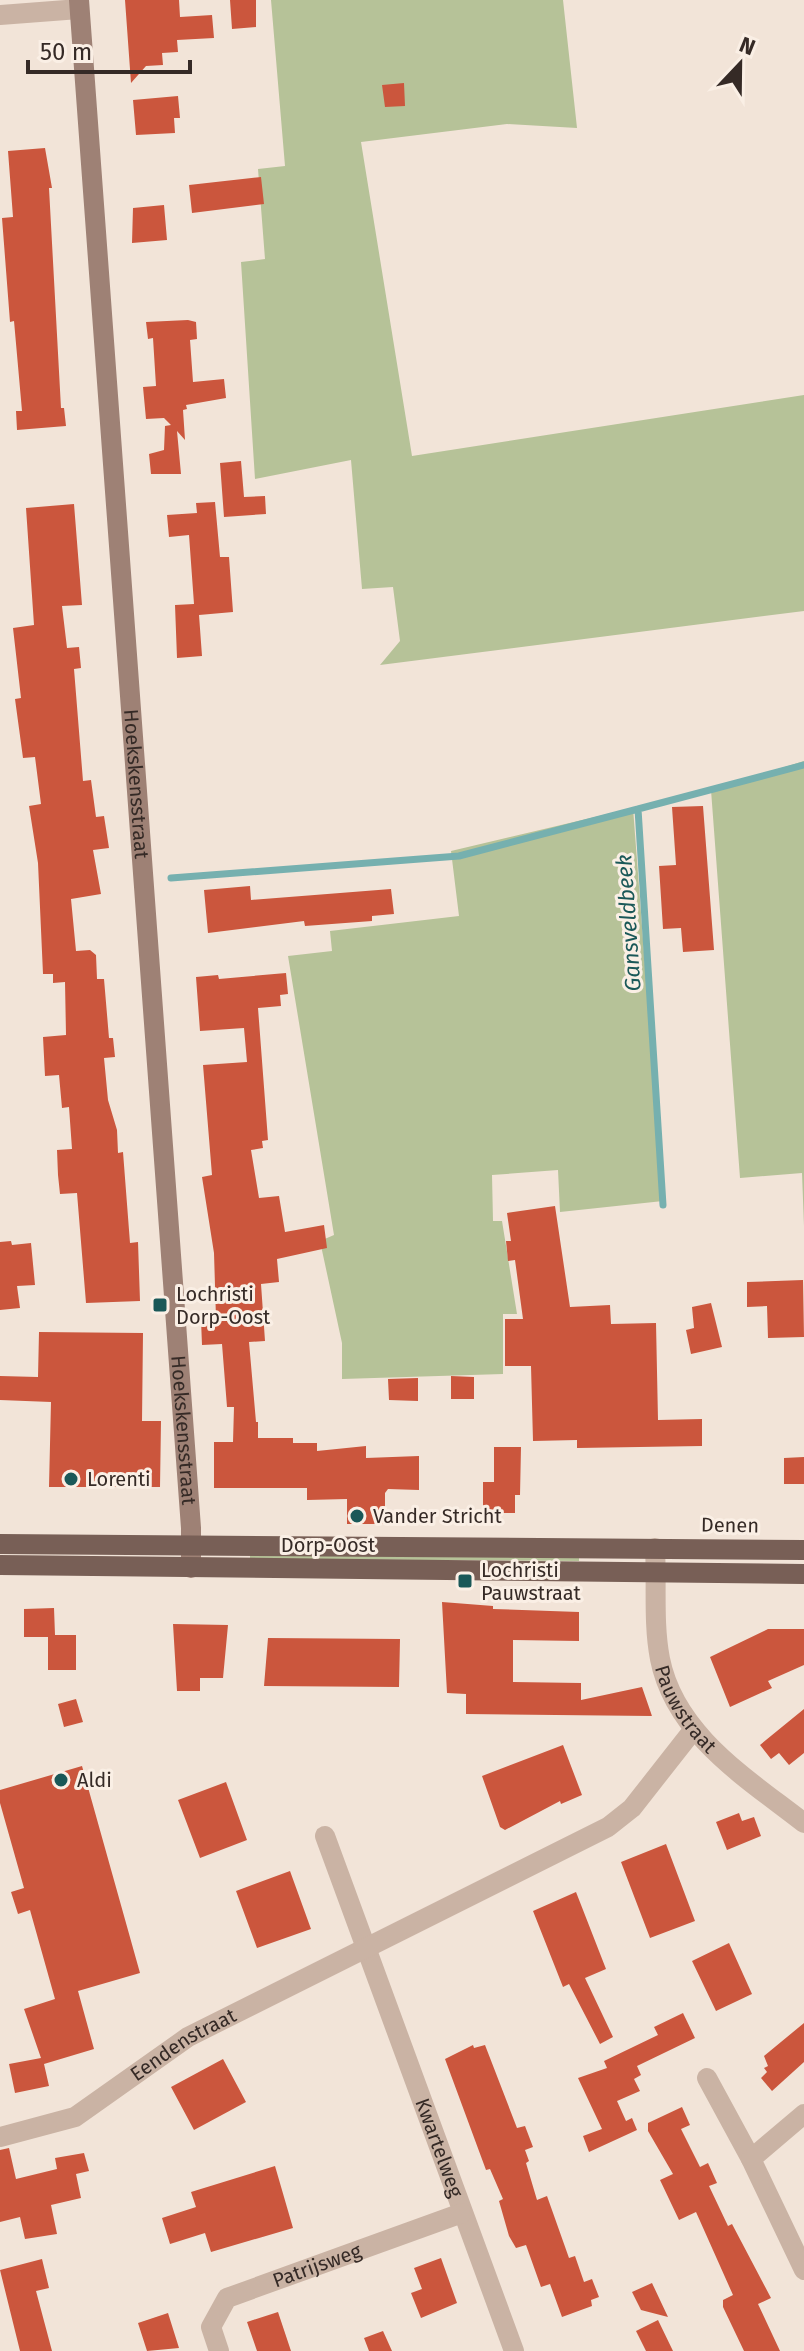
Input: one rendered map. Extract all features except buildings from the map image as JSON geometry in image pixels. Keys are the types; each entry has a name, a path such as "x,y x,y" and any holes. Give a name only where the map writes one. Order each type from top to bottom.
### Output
{"main road":[{"name":"Dorp-Oost","path":"0,1544 655,1548"},
{"name":"Denen","path":"655,1548 804,1550"},
{"name":"Dorp-Oost","path":"0,1565 656,1573"},
{"path":"656,1573 804,1574"}],"street":[{"path":"0,15 79,4"},
{"name":"Hoekskensstraat","path":"79,4 191,1568"},
{"name":"Pauwstraat","path":"655,1548 660,1660 679,1708 694,1729 727,1763 804,1823"},
{"name":"Eendenstraat","path":"0,2137 75,2117 188,2037 608,1827 632,1808 694,1729"},
{"path":"325,1836 367,1945"},
{"name":"Kwartelweg","path":"367,1945 514,2351"},
{"path":"707,2078 751,2159 804,2270"},
{"path":"751,2159 804,2114"},
{"name":"Patrijsweg","path":"219,2351 211,2327 227,2298 462,2213"}],"green space":[{"path":"271,0 563,0 577,128 507,124 361,142 412,456 804,395 804,611 380,665 400,641 393,587 362,589 351,460 255,479 241,262 265,259 258,169 285,166"},
{"path":"804,761 804,1226 802,1173 740,1178 711,790"},
{"path":"633,808 663,1201 560,1212 558,1170 492,1175 493,1221 502,1221 517,1314 503,1314 503,1374 342,1379 342,1343 320,1241 334,1235 288,956 332,951 330,931 459,916 451,851"},
{"path":"250,1553 579,1556 579,1561 250,1559"}],"waterway":[{"name":"Gansveldbeek","path":"663,1205 638,809 804,765"},
{"path":"171,878 459,856 638,809"}],"place":[{"name":"Lochristi Dorp-Oost","path":"160,1305"},
{"name":"Lorenti","path":"71,1479"},
{"name":"Vander Stricht","path":"357,1516"},
{"name":"Lochristi Pauwstraat","path":"465,1581"},
{"name":"Aldi","path":"61,1780"}]}
